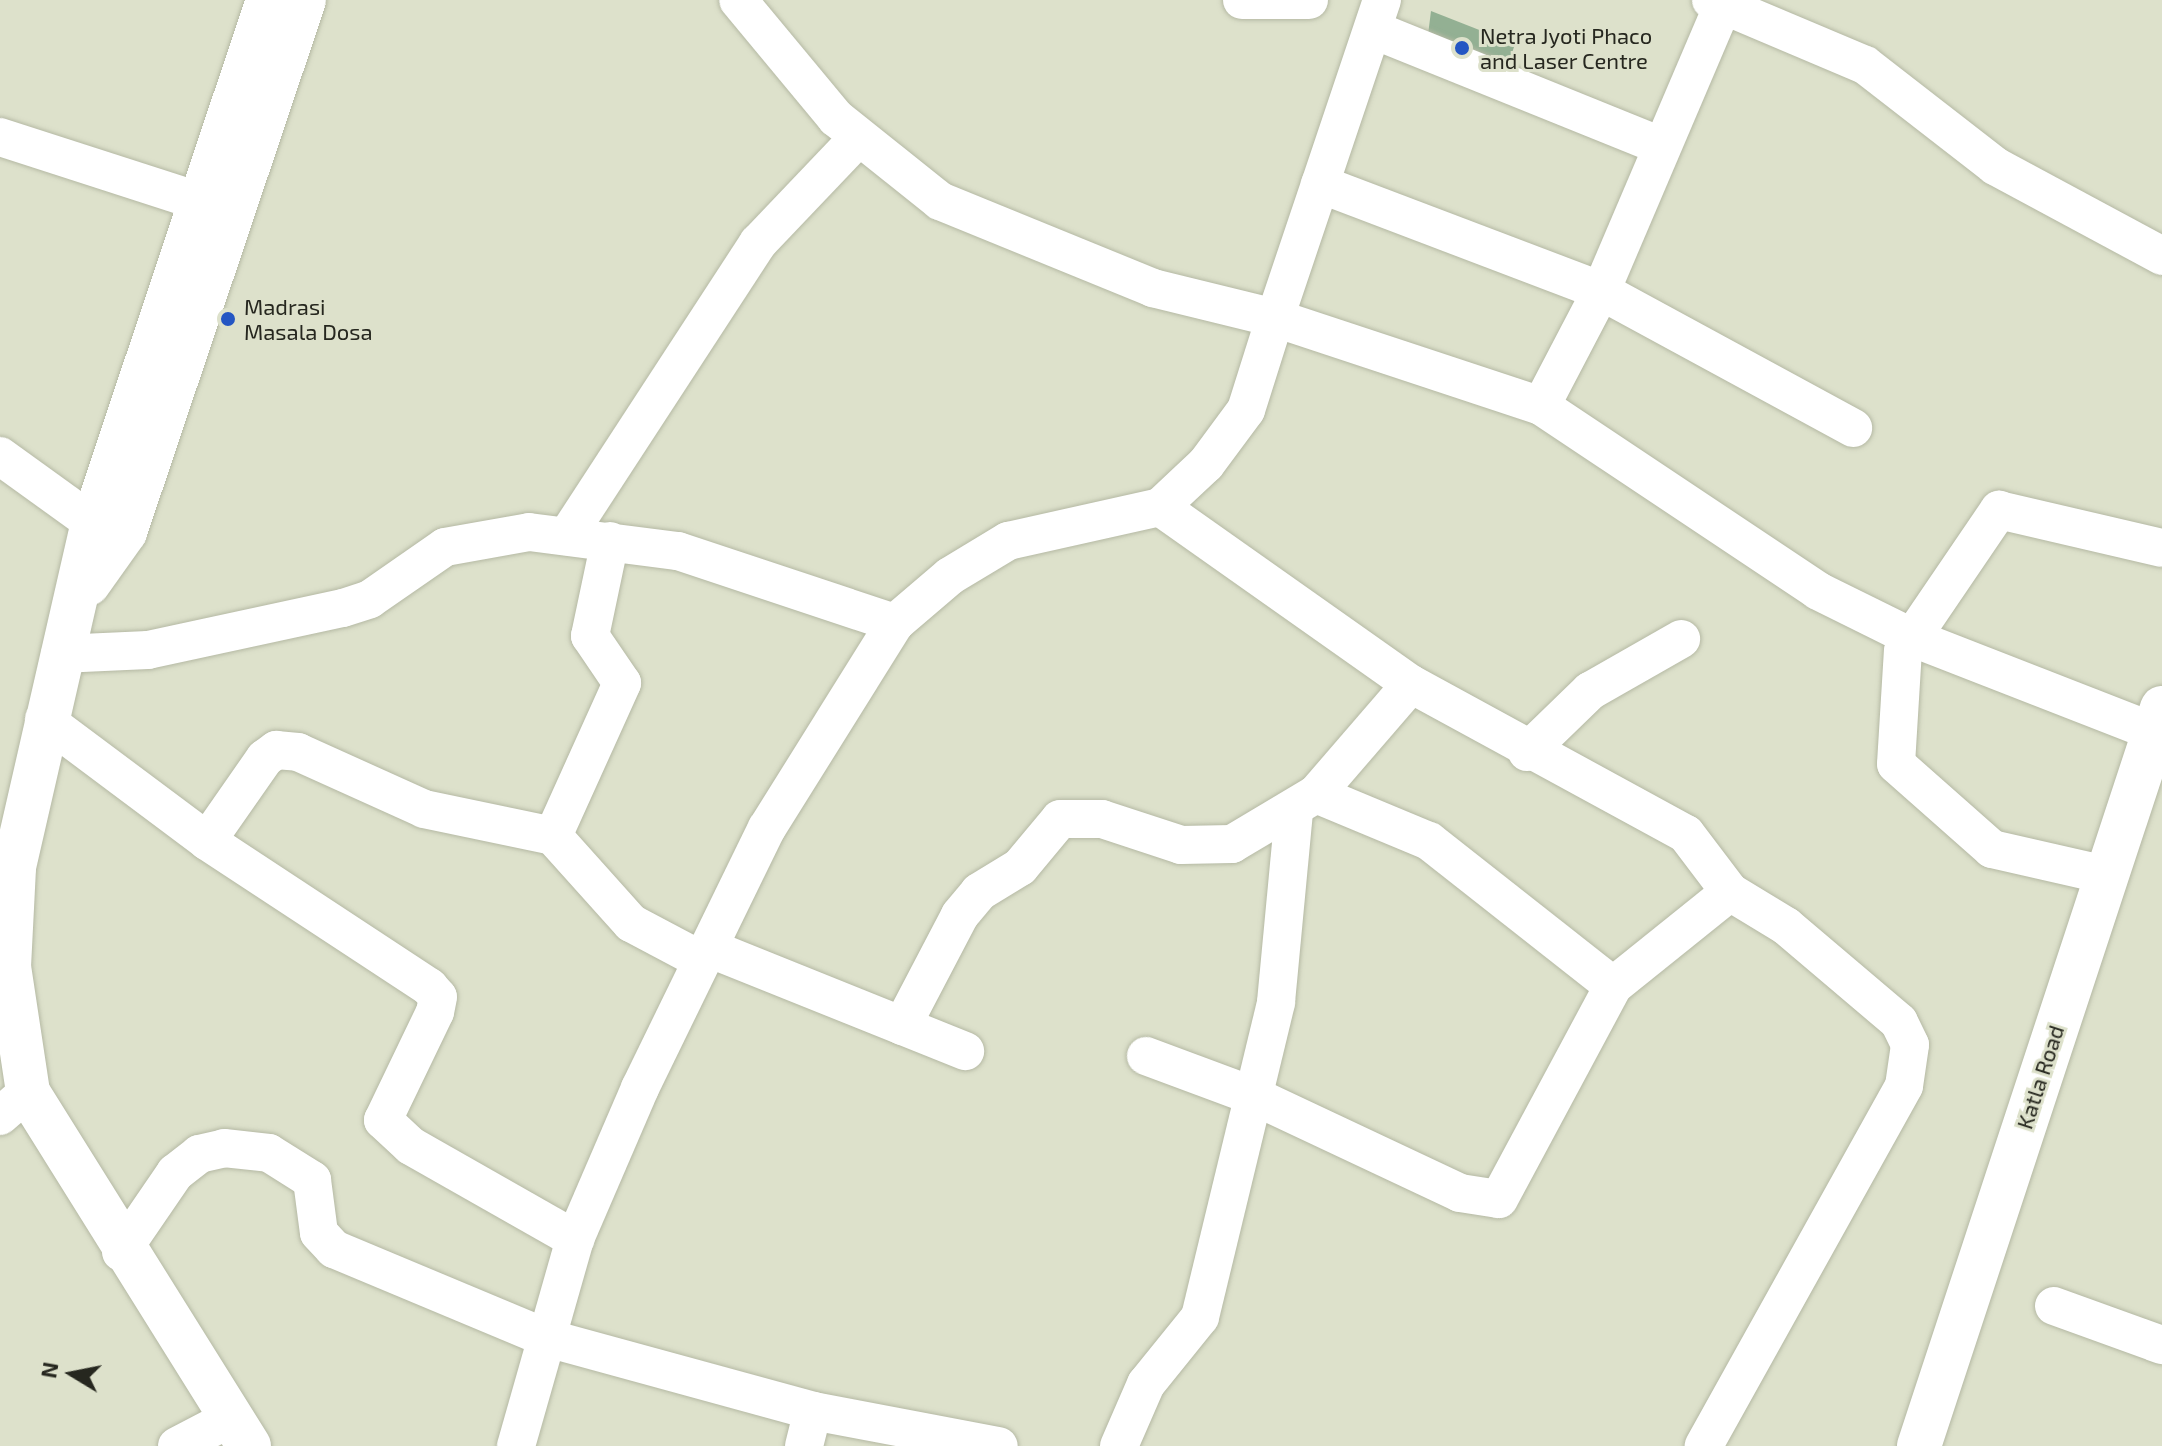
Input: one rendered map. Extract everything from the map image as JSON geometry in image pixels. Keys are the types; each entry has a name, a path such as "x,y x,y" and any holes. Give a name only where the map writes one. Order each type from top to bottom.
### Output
{"main road":[{"path":"240,1432 121,1252 14,1104 7,1033 14,867 60,654 82,593 93,523 268,0"},
{"path":"82,593 125,532 304,0"},
{"name":"Katla Road","path":"1924,1445 2106,875 2159,725"}],"street":[{"path":"738,0 858,138 912,184 1012,235 1153,288 1275,318 1541,406 1818,591 1913,638 2159,725"},
{"path":"1242,0 1309,0"},
{"path":"1541,406 1601,291 1658,145 1720,2 1865,65 1972,152 2162,256"},
{"path":"516,1446 575,1239 767,828 895,623 950,576 1008,541 1160,507 1206,464 1246,410 1378,15 1658,145"},
{"path":"0,137 201,202"},
{"path":"567,536 758,243 858,138"},
{"path":"1320,184 1601,291 1853,428"},
{"path":"0,456 93,523"},
{"path":"1160,507 1411,684 1527,752 1686,834 1730,892 1878,999 1899,1022 1911,1063 1704,1446"},
{"path":"2106,875 1992,849 1896,764 1903,651 1999,510 2162,548"},
{"path":"60,654 148,650 297,620 370,599 466,539 567,536 610,541 753,571 895,623"},
{"path":"553,836 622,683 590,636 610,541"},
{"path":"1527,752 1590,691 1681,639"},
{"path":"902,1026 960,915 979,892 1020,867 1060,819 1074,814 1102,819 1181,845 1232,844 1305,803 1411,684"},
{"path":"44,719 207,841 429,987 438,997 435,1012 383,1120 411,1146 575,1239"},
{"path":"207,841 276,750 298,752 424,809 553,836 631,923 965,1051"},
{"path":"1305,803 1429,841 1613,986"},
{"path":"1119,1446 1146,1384 1200,1317 1256,1097 1280,974 1305,803"},
{"path":"1146,1056 1256,1097 1414,1173 1499,1199 1613,986 1730,892"},
{"path":"121,1252 175,1173 199,1154 224,1148 269,1153 312,1180 319,1233 334,1249 547,1338 808,1428 999,1446"},
{"path":"2054,1306 2162,1345"},
{"path":"177,1446 240,1432"}],"building":[{"path":"1431,11 1515,44 1505,74 1427,43"}],"place":[{"name":"Netra Jyoti Phaco and Laser Centre","path":"1462,48"},
{"name":"Madrasi Masala Dosa","path":"228,319"}]}
